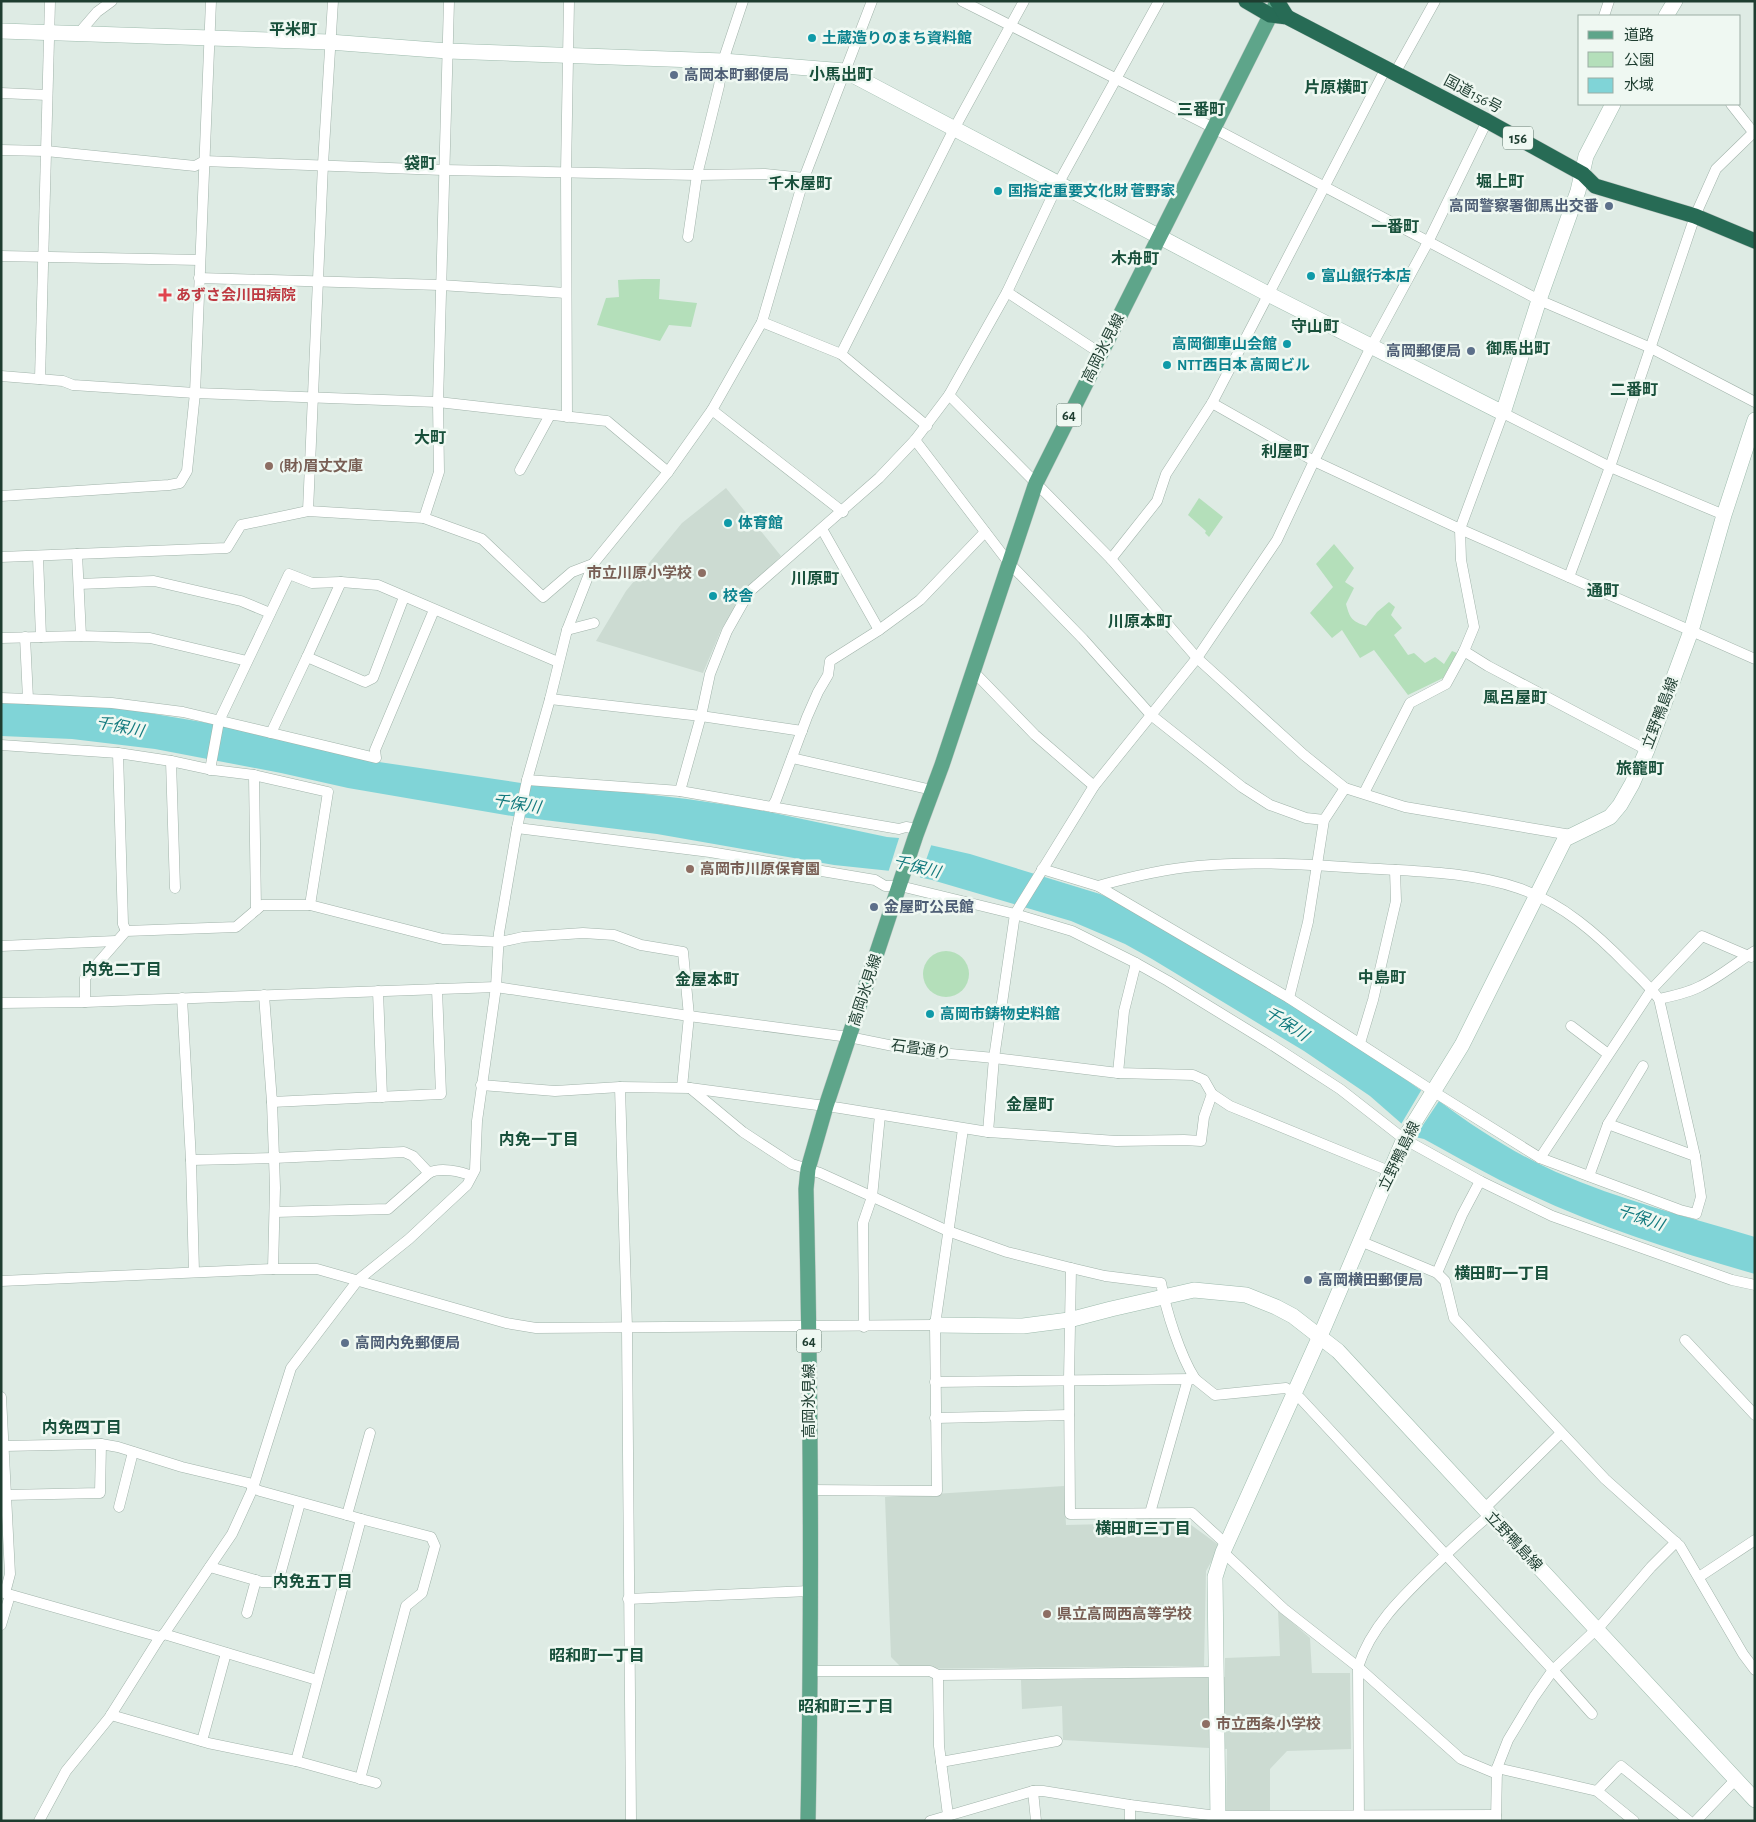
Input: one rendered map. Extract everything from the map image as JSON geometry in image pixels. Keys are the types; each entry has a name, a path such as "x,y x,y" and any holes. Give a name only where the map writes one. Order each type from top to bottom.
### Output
{"highway":[{"name":"国道156号","path":"1246,1 1287,17 1487,121 1583,174 1595,186 1695,216 1755,241"},
{"path":"1277,1 1287,17"}],"main road":[{"name":"高岡氷見線","path":"917,832 974,671 1036,483 1160,236 1268,8 1277,1"},
{"name":"64","path":"902,882 917,832"},
{"name":"高岡氷見線","path":"808,1821 810,1490 806,1189 808,1169 826,1106 902,882"}],"street":[{"path":"40,379 50,1"},
{"path":"78,34 97,12 112,1"},
{"path":"1,496 180,483 187,471 195,393 211,38 211,1"},
{"path":"308,512 323,164 333,1"},
{"path":"424,518 439,472 440,285 449,1"},
{"path":"566,417 568,1"},
{"path":"688,238 696,175 724,61 743,1"},
{"path":"39,1821 66,1771 111,1715 162,1636 232,1534 253,1488 291,1368 358,1280 467,1185 475,1170 477,1122 496,986 500,942 499,933 517,826 566,630 593,564 668,472 712,410 762,322 804,178 872,1"},
{"path":"962,1 1212,128 1539,300 1651,348 1755,402"},
{"path":"841,354 954,129 1024,1"},
{"path":"680,791 701,716 710,674 727,631 749,592 880,478 915,440 949,395 1007,292 1058,184 1159,1"},
{"path":"1111,559 1157,502 1166,474 1212,403 1325,187 1390,71 1435,1"},
{"path":"1604,15 1609,1"},
{"path":"1667,15 1675,1"},
{"path":"1,31 329,42 448,51 724,61 845,71 1372,347 1610,466 1724,515"},
{"path":"1,93 47,94"},
{"path":"1364,793 1410,703 1446,684 1464,651 1474,627 1461,560 1460,529 1504,413 1539,300 1583,174 1586,156 1612,105"},
{"path":"1569,577 1610,466 1695,216 1716,169 1754,132 1732,105"},
{"path":"988,1132 994,1058 1017,912 1094,786 1197,658 1277,540 1314,460 1428,242 1487,121"},
{"path":"1,150 46,151 195,166 204,160 443,170 696,175 765,174 804,178"},
{"path":"1,256 200,260"},
{"path":"199,278 440,285 566,293"},
{"path":"1007,292 1100,353"},
{"path":"762,322 841,354 926,426"},
{"path":"1,376 63,381 73,385 195,393 438,402 607,421 668,472"},
{"path":"949,395 1111,559 1197,658 1304,755 1345,788 1405,806 1571,835"},
{"path":"1212,403 1314,460 1460,529 1755,660"},
{"path":"712,410 843,512"},
{"path":"520,470 550,415"},
{"name":"立野鴨島線","path":"1752,1792 1736,1779 1595,1630 1338,1351 1320,1336 1405,1137 1462,1045 1565,839 1610,817 1620,806 1647,750 1691,631 1724,515 1755,420"},
{"path":"915,440 1009,563 1083,639 1151,715 1234,781 1270,805 1306,818 1324,820"},
{"path":"1,557 227,548 241,525 308,512 424,518 482,539 543,597 572,572 593,564"},
{"path":"822,529 879,630"},
{"path":"772,807 818,692 828,675 830,660 879,630 920,600 985,532"},
{"path":"77,554 81,636"},
{"path":"38,557 41,637"},
{"path":"211,766 218,722 289,574 312,583 342,582 378,586 558,662"},
{"path":"79,584 154,581 241,600 270,613"},
{"path":"271,733 342,582"},
{"path":"307,657 366,682 373,678 404,597"},
{"path":"1,698 112,703 183,712 218,722 376,758 374,750 434,610"},
{"path":"566,630 594,623"},
{"path":"1,638 81,636 150,638 247,662"},
{"path":"25,637 28,699"},
{"path":"1464,651 1488,666 1647,750"},
{"path":"974,671 1035,734 1094,786"},
{"path":"550,699 701,716 802,731"},
{"path":"1,745 118,753 211,766 328,792 310,905"},
{"path":"118,753 123,924 126,931"},
{"path":"792,758 932,790"},
{"path":"171,761 175,888"},
{"path":"254,775 256,910"},
{"path":"528,780 680,791 899,829 906,828 917,832"},
{"path":"1289,998 1308,922 1324,820 1345,788"},
{"path":"517,826 710,852 875,880 885,886 902,882 1017,912 1072,931 1136,963 1269,1043 1332,1084 1405,1137 1480,1181 1552,1216 1732,1280 1755,1285"},
{"path":"1041,871 1098,886 1289,998 1432,1093 1540,1158 1680,1210 1696,1214 1701,1197 1695,1156 1659,1000 1652,989 1605,942 1579,921 1537,896 1480,877 1395,870 1253,864 1197,866 1127,878 1098,886"},
{"path":"1360,1044 1373,1000 1396,902 1395,870"},
{"path":"85,1002 85,978 126,931 236,927 262,905 310,905 443,940 500,942 523,937 583,933 614,934 641,945 683,952 689,1016 686,1088"},
{"path":"1540,1158 1652,989 1702,936 1752,955"},
{"path":"1,946 116,941"},
{"path":"1659,1000 1700,987 1752,955"},
{"path":"1118,1074 1124,1011 1136,963"},
{"name":"石畳通り","path":"1,1003 85,1002 496,986 689,1016 849,1037 918,1051 994,1058 1118,1074 1192,1075 1204,1080 1212,1094 1230,1106 1389,1172"},
{"path":"272,1102 442,1094 437,989"},
{"path":"378,991 382,1097"},
{"path":"264,995 274,1158 273,1269"},
{"path":"182,998 191,1160 194,1272"},
{"path":"1571,1026 1608,1054"},
{"path":"1589,1176 1608,1124 1643,1066"},
{"path":"481,1085 555,1091 620,1087 686,1088 826,1106 963,1129 1116,1141 1201,1141 1204,1117 1212,1094"},
{"path":"620,1087 627,1328 631,1821"},
{"path":"686,1088 743,1132 792,1164 808,1169 948,1232 1007,1252 1071,1268 1105,1276 1160,1283 1185,1364 1192,1379 1215,1396 1286,1388 1293,1393 1592,1714"},
{"path":"864,1326 863,1223 872,1197 880,1115"},
{"path":"1608,1124 1695,1156"},
{"path":"810,1490 937,1491 935,1325 963,1129"},
{"path":"191,1160 404,1152 413,1156 429,1173"},
{"path":"275,1212 388,1209 433,1170 464,1173 471,1176"},
{"path":"1437,1273 1462,1215 1480,1181"},
{"path":"1360,1241 1437,1273 1445,1281 1454,1318 1606,1480 1680,1546 1743,1654 1755,1670"},
{"path":"1071,1268 1069,1320 1070,1514 1192,1513 1284,1609 1358,1667 1461,1759 1497,1771 1597,1791 1634,1821"},
{"path":"1,1281 273,1269 317,1270 506,1323 536,1328 1023,1326 1069,1320 1194,1290 1246,1295 1292,1316 1320,1336 1293,1393 1214,1577 1217,1818"},
{"path":"1685,1340 1755,1415"},
{"path":"935,1382 1192,1379"},
{"path":"1150,1513 1192,1379"},
{"path":"1,1397 10,1574 5,1593 1,1625"},
{"path":"936,1418 1069,1415"},
{"path":"347,1515 370,1433"},
{"path":"1359,1819 1358,1667 1361,1656 1381,1621 1401,1598 1487,1512 1561,1433"},
{"path":"4,1446 101,1444 182,1467 249,1483 253,1488 300,1503 431,1537 435,1546 422,1593 406,1606 360,1779"},
{"path":"6,1495 100,1493 101,1444"},
{"path":"119,1507 133,1452"},
{"path":"210,1567 256,1580 278,1582 300,1503"},
{"path":"296,1761 361,1519"},
{"path":"1699,1577 1755,1540"},
{"path":"930,1821 1033,1792 1043,1791 1217,1818 1496,1818 1497,1771 1508,1740 1534,1697 1553,1670 1624,1601 1651,1568 1676,1542"},
{"path":"247,1613 256,1580"},
{"path":"628,1599 810,1591"},
{"path":"5,1593 226,1653 317,1680"},
{"path":"202,1741 226,1653"},
{"path":"810,1671 930,1672 938,1675 1215,1672"},
{"path":"938,1675 941,1762 948,1816"},
{"path":"111,1715 202,1741 296,1761 376,1783"},
{"path":"941,1762 1057,1741"},
{"path":"1597,1791 1621,1766 1689,1821"},
{"path":"1696,1821 1736,1779"},
{"path":"1033,1792 1036,1821"},
{"path":"1130,1805 1130,1821"}],"shaded area":[{"name":"市立川原小学校","path":"726,488 781,556 745,590 721,630 703,673 596,641 626,591 682,523"},
{"name":"県立高岡西高等学校","path":"1064,1486 1066,1525 1187,1522 1220,1546 1206,1571 1204,1666 903,1669 891,1657 885,1497"},
{"name":"市立西条小学校","path":"1278,1610 1310,1638 1312,1673 1350,1673 1351,1749 1287,1751 1270,1769 1270,1811 1226,1810 1227,1749 1063,1740 1062,1706 1022,1709 1021,1680 1225,1677 1225,1658 1280,1656"}],"green space":[{"path":"660,279 659,299 697,303 691,327 669,325 660,341 597,325 606,298 619,297 618,280"},
{"path":"1199,498 1223,517 1209,537 1205,533 1206,531 1188,515"},
{"path":"1334,544 1354,568 1345,582 1354,588 1346,604 1352,619 1366,626 1377,612 1389,602 1395,607 1391,615 1402,628 1394,635 1408,655 1414,653 1425,663 1435,657 1444,664 1452,651 1457,653 1443,678 1408,695 1374,650 1360,658 1342,630 1332,638 1310,613 1333,587 1316,564"},
{"path":"942,951 950,951 959,955 965,961 969,974 965,987 959,993 950,997 942,997 933,993 927,987 923,978 923,970 927,961 933,955"}],"water":[{"name":"千保川","path":"1,702 89,705 137,711 208,723 379,762 521,783 576,786 755,809 970,854 1100,894 1124,905 1350,1041 1422,1091 1402,1124 1370,1096 1304,1051 1125,944 1071,921 932,880 891,871 834,865 657,834 512,816 348,788 155,749 72,739 1,736"},
{"name":"千保川","path":"1439,1101 1495,1140 1556,1172 1629,1200 1755,1237 1755,1274 1669,1248 1584,1218 1516,1188 1424,1139 1415,1137"}],"pier":[{"path":"900,835 932,843 919,880 888,873"},
{"path":"1422,1089 1424,1093 1404,1125 1400,1126"}],"place":[{"name":"土蔵造りのまち資料館","path":"812,38"},
{"name":"高岡本町郵便局","path":"674,75"},
{"name":"国指定重要文化財 菅野家","path":"998,191"},
{"name":"高岡警察署御馬出交番","path":"1609,206"},
{"name":"富山銀行本店","path":"1311,276"},
{"name":"あずさ会川田病院","path":"165,295"},
{"name":"高岡御車山会館","path":"1287,344"},
{"name":"高岡郵便局","path":"1471,351"},
{"name":"NTT西日本 高岡ビル","path":"1167,365"},
{"name":"(財)眉丈文庫","path":"269,466"},
{"name":"体育館","path":"728,523"},
{"name":"市立川原小学校","path":"702,573"},
{"name":"校舎","path":"713,596"},
{"name":"高岡市川原保育園","path":"690,869"},
{"name":"金屋町公民館","path":"874,907"},
{"name":"高岡市鋳物史料館","path":"930,1014"},
{"name":"高岡横田郵便局","path":"1308,1280"},
{"name":"高岡内免郵便局","path":"345,1343"},
{"name":"県立高岡西高等学校","path":"1047,1614"},
{"name":"市立西条小学校","path":"1206,1724"}],"district":[{"name":"平米町","path":"293,29"},
{"name":"小馬出町","path":"841,74"},
{"name":"片原横町","path":"1336,87"},
{"name":"三番町","path":"1201,109"},
{"name":"袋町","path":"420,163"},
{"name":"堀上町","path":"1500,181"},
{"name":"千木屋町","path":"800,183"},
{"name":"一番町","path":"1395,226"},
{"name":"木舟町","path":"1135,258"},
{"name":"守山町","path":"1315,326"},
{"name":"御馬出町","path":"1518,348"},
{"name":"二番町","path":"1634,389"},
{"name":"大町","path":"430,437"},
{"name":"利屋町","path":"1285,451"},
{"name":"川原町","path":"815,578"},
{"name":"通町","path":"1603,590"},
{"name":"川原本町","path":"1140,621"},
{"name":"風呂屋町","path":"1515,697"},
{"name":"旅籠町","path":"1640,768"},
{"name":"内免二丁目","path":"122,969"},
{"name":"中島町","path":"1382,977"},
{"name":"金屋本町","path":"707,979"},
{"name":"金屋町","path":"1030,1104"},
{"name":"内免一丁目","path":"539,1139"},
{"name":"横田町一丁目","path":"1502,1273"},
{"name":"内免四丁目","path":"82,1427"},
{"name":"横田町三丁目","path":"1143,1528"},
{"name":"内免五丁目","path":"313,1581"},
{"name":"昭和町一丁目","path":"597,1655"},
{"name":"昭和町三丁目","path":"846,1706"}]}
